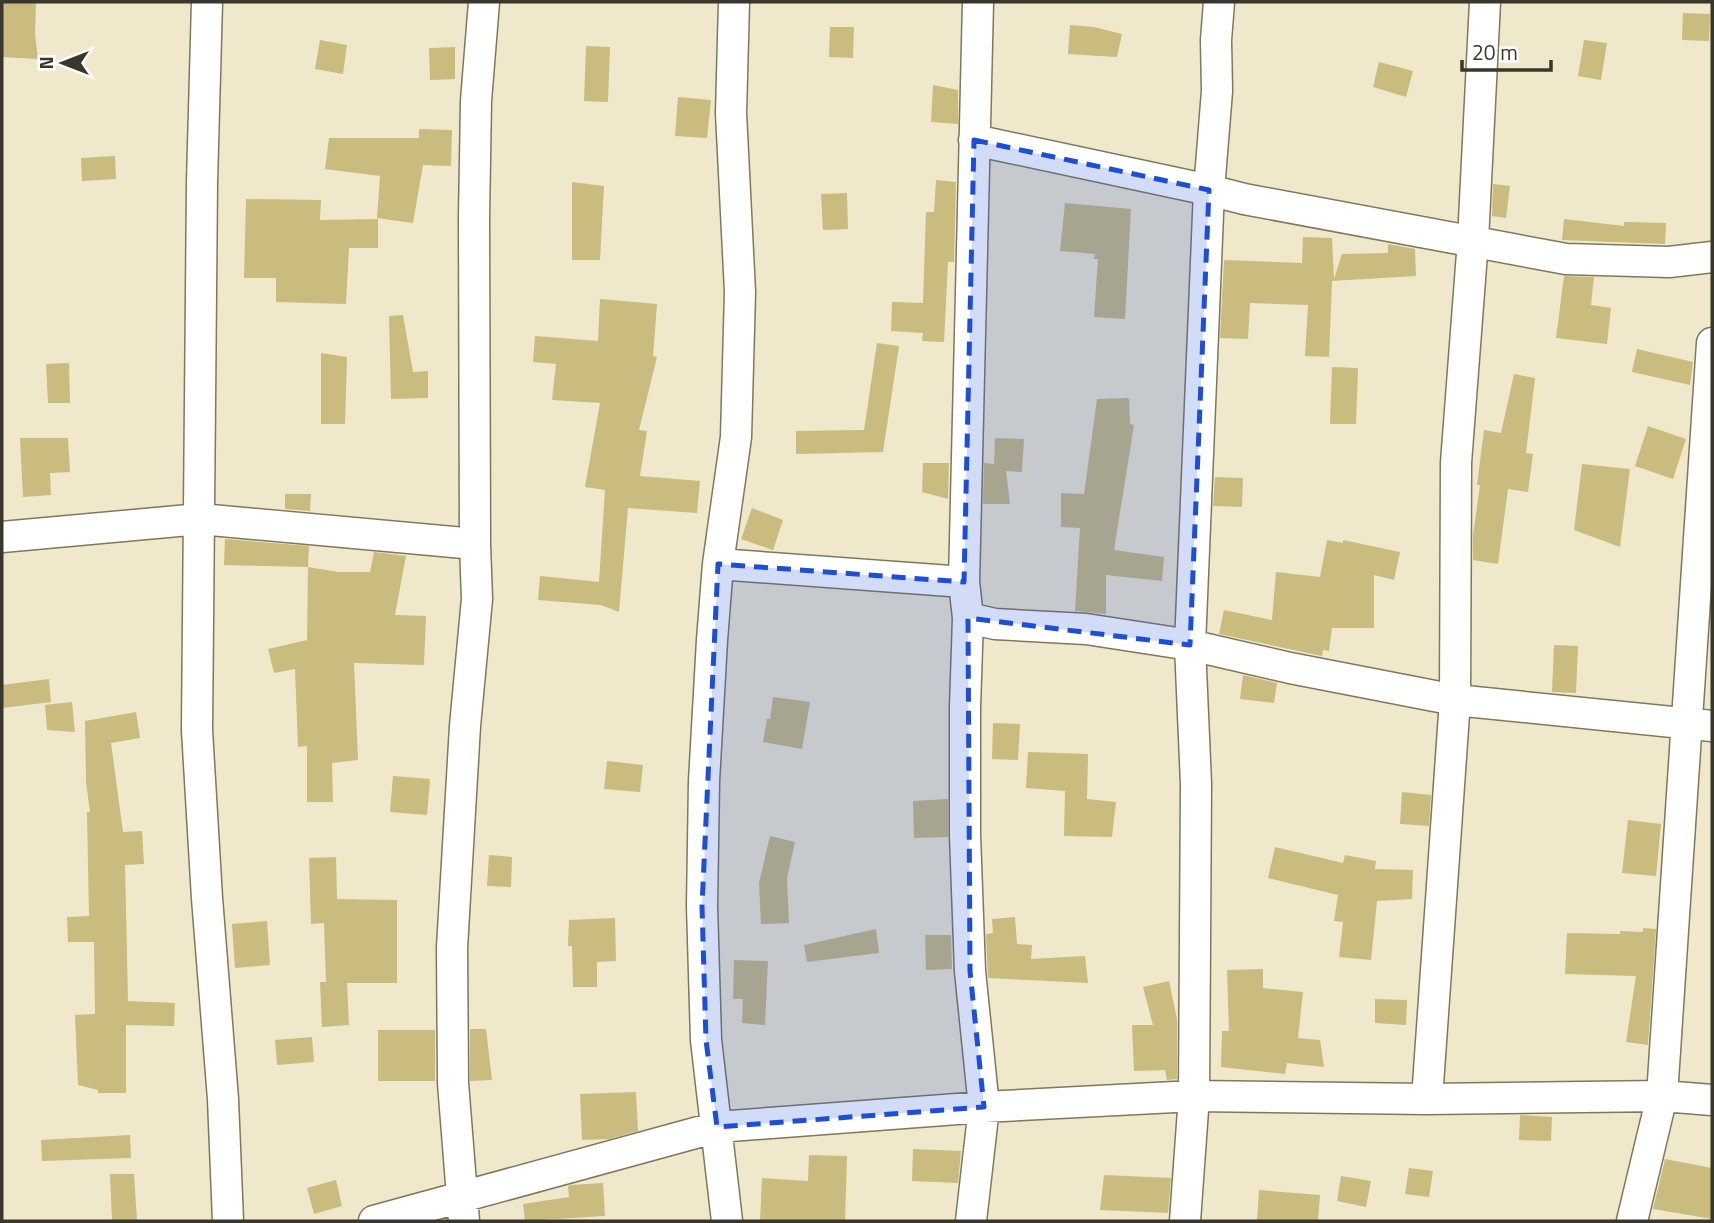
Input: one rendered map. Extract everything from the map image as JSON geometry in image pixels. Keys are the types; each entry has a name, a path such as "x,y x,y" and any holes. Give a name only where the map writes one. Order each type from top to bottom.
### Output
{"street":[{"path":"207,2 202,196 197,730 223,1098 228,1221"},
{"path":"463,1209 453,1083 452,948 465,726 477,599 474,217 476,101 484,2"},
{"path":"727,1221 706,1040 702,906 704,781 718,564 736,437 740,292 731,113 734,2"},
{"path":"971,1221 984,1107 968,930 965,746 968,618 964,582 978,2"},
{"path":"1185,1221 1194,1096 1196,784 1190,645 1219,2"},
{"path":"1427,1098 1455,700 1456,463 1473,240 1485,2"},
{"path":"974,140 1209,190 1244,200 1566,259 1668,262 1712,257"},
{"path":"1632,1221 1662,1096 1699,724 1712,343"},
{"path":"2,537 200,519 475,544"},
{"path":"718,564 964,582"},
{"path":"968,618 995,624 1086,629 1190,645 1290,668 1455,700 1699,724"},
{"path":"374,1221 463,1209 717,1127 984,1107 1194,1096 1662,1096 1712,1100"}],"highlighted area":[{"path":"974,140 1209,190 1190,645 968,618 970,971 984,1107 717,1127 706,1040 702,906 718,564 964,582"}],"building":[{"path":"2,2 36,2 35,34 38,59 2,57"},
{"path":"1683,13 1710,14 1709,41 1682,40"},
{"path":"1070,25 1094,27 1122,34 1117,57 1068,54"},
{"path":"830,27 854,27 853,58 829,57"},
{"path":"320,40 347,45 343,74 315,69"},
{"path":"1584,40 1607,43 1601,80 1578,76"},
{"path":"586,46 610,47 608,102 584,101"},
{"path":"455,47 455,79 430,80 429,48"},
{"path":"1379,62 1413,71 1406,97 1373,87"},
{"path":"933,85 958,90 958,124 931,122"},
{"path":"678,97 711,100 707,138 675,136"},
{"path":"419,129 452,130 451,166 423,165 413,223 377,218 380,176 325,169 329,138 419,138"},
{"path":"115,156 116,179 82,181 81,158"},
{"path":"936,180 956,182 954,262 948,262 944,342 922,341 923,333 891,331 892,302 923,303 926,212 934,212"},
{"path":"572,182 604,186 600,260 572,260"},
{"path":"1493,184 1510,186 1506,218 1492,216"},
{"path":"847,193 848,229 823,230 821,194"},
{"path":"246,199 321,200 320,220 378,219 378,248 349,248 346,304 276,302 276,278 244,278"},
{"path":"1065,203 1131,209 1125,319 1094,317 1098,259 1094,259 1095,254 1060,251"},
{"path":"1564,219 1624,226 1624,222 1666,223 1665,244 1562,240"},
{"path":"1303,237 1332,238 1334,279 1342,254 1388,253 1388,244 1415,249 1416,276 1332,281 1329,357 1305,356 1308,305 1250,303 1248,339 1220,338 1224,260 1302,263"},
{"path":"1564,276 1594,277 1591,305 1611,308 1607,344 1556,338"},
{"path":"600,299 657,304 653,356 657,357 639,430 647,431 640,476 700,481 697,513 628,508 619,612 601,605 538,600 540,576 599,582 605,490 585,487 600,403 552,400 556,364 533,362 535,336 598,341"},
{"path":"403,315 413,372 428,371 428,398 391,399 389,316"},
{"path":"877,343 899,346 883,452 796,454 796,431 864,430"},
{"path":"1637,349 1693,362 1690,385 1632,372"},
{"path":"321,353 347,357 345,424 321,424"},
{"path":"69,363 70,403 48,403 46,364"},
{"path":"1332,367 1358,368 1356,424 1330,424"},
{"path":"1514,374 1535,378 1526,453 1533,454 1528,492 1508,489 1498,564 1473,560 1473,535 1480,485 1477,485 1484,430 1501,433"},
{"path":"1129,398 1130,424 1134,425 1114,550 1164,557 1162,581 1106,575 1106,614 1075,611 1080,528 1061,527 1061,493 1084,494 1097,399"},
{"path":"1648,426 1686,439 1673,479 1635,466"},
{"path":"20,438 68,438 70,472 50,473 51,495 23,497"},
{"path":"995,438 1024,439 1022,472 1006,471 1010,504 983,504 984,463 994,464"},
{"path":"923,463 949,463 948,499 922,492"},
{"path":"1582,464 1630,469 1620,547 1574,530"},
{"path":"1215,477 1243,478 1242,507 1213,506"},
{"path":"285,494 311,494 310,511 285,509"},
{"path":"752,508 783,520 773,550 741,539"},
{"path":"225,539 309,546 308,567 224,565"},
{"path":"1327,540 1343,543 1343,540 1400,552 1394,580 1374,575 1374,628 1332,628 1329,651 1323,650 1322,656 1219,634 1224,610 1272,620 1276,572 1320,577"},
{"path":"374,552 406,556 395,615 426,616 424,665 354,663 358,760 332,763 333,802 307,802 307,746 298,747 295,669 274,673 268,649 307,640 308,567 338,572 370,572"},
{"path":"1554,645 1578,646 1576,693 1552,692"},
{"path":"1243,675 1277,683 1274,703 1240,699"},
{"path":"49,679 51,702 2,708 2,685"},
{"path":"773,697 810,702 802,749 763,742"},
{"path":"72,702 75,732 47,730 45,705"},
{"path":"136,712 140,738 111,743 123,832 142,831 144,864 125,865 128,1001 175,1003 174,1026 126,1025 126,1093 98,1093 98,1090 78,1085 75,1015 95,1014 94,942 68,942 67,917 89,916 87,812 90,812 86,782 85,721"},
{"path":"993,723 1020,724 1018,760 992,759"},
{"path":"1028,752 1088,754 1087,799 1116,802 1112,837 1064,836 1065,791 1026,788"},
{"path":"607,761 643,765 640,792 604,789"},
{"path":"393,776 430,779 427,815 390,812"},
{"path":"1402,792 1431,795 1429,826 1400,824"},
{"path":"948,799 948,837 914,838 913,801"},
{"path":"1628,820 1661,824 1656,876 1622,873"},
{"path":"770,836 795,842 787,878 789,923 761,924 759,883"},
{"path":"1275,847 1343,863 1345,855 1376,861 1375,869 1413,870 1412,899 1377,901 1371,960 1339,957 1343,922 1334,921 1338,895 1268,878"},
{"path":"489,855 512,857 511,887 487,886"},
{"path":"336,857 337,899 397,900 397,983 347,983 349,1025 322,1027 320,982 326,982 324,923 311,924 309,858"},
{"path":"1015,917 1017,944 1032,945 1031,959 1085,956 1088,983 988,978 986,934 993,933 992,919"},
{"path":"615,918 616,961 597,962 597,987 573,987 572,946 568,946 569,920"},
{"path":"267,921 270,965 235,968 232,924"},
{"path":"1643,928 1656,929 1648,1045 1626,1042 1636,976 1565,974 1567,933 1620,934 1620,931 1643,932"},
{"path":"876,929 879,953 807,962 804,945"},
{"path":"925,935 951,935 952,969 926,970"},
{"path":"734,960 768,961 765,1025 742,1023 743,999 733,999"},
{"path":"1263,969 1263,988 1303,992 1298,1038 1320,1040 1324,1067 1287,1063 1285,1074 1221,1067 1222,1031 1229,1031 1227,970"},
{"path":"1169,981 1177,1019 1177,1079 1167,1080 1165,1070 1134,1071 1132,1025 1153,1025 1143,987"},
{"path":"1375,999 1407,1000 1406,1025 1375,1023"},
{"path":"470,1029 486,1029 492,1080 470,1081"},
{"path":"378,1030 435,1030 435,1081 378,1081"},
{"path":"312,1037 314,1062 277,1065 275,1040"},
{"path":"636,1092 638,1131 609,1139 582,1140 580,1094"},
{"path":"1520,1115 1552,1117 1551,1141 1519,1140"},
{"path":"130,1135 131,1158 42,1161 41,1140"},
{"path":"913,1149 961,1151 958,1183 912,1181"},
{"path":"809,1155 847,1156 845,1221 760,1221 762,1178 808,1181"},
{"path":"1665,1159 1712,1168 1712,1219 1653,1209"},
{"path":"1409,1168 1433,1171 1429,1197 1405,1194"},
{"path":"110,1174 134,1174 137,1221 112,1221"},
{"path":"1104,1175 1171,1178 1168,1213 1100,1210"},
{"path":"1341,1176 1371,1181 1366,1207 1337,1201"},
{"path":"336,1180 342,1206 314,1214 307,1188"},
{"path":"603,1183 605,1216 525,1221 523,1204 569,1197 568,1186 571,1185"},
{"path":"1259,1190 1320,1195 1318,1221 1257,1221"}]}
